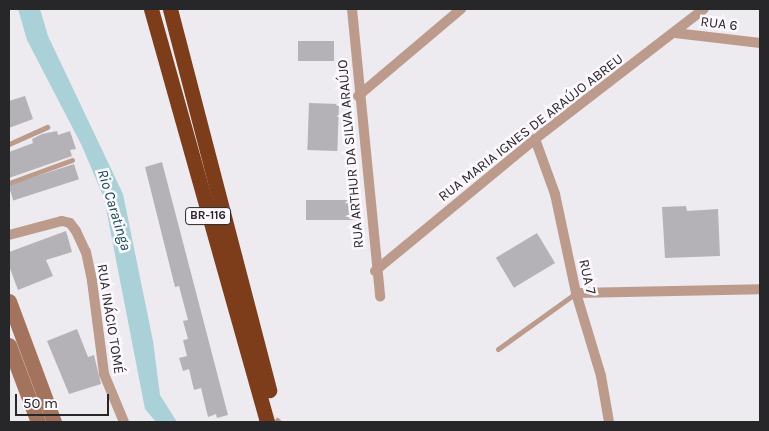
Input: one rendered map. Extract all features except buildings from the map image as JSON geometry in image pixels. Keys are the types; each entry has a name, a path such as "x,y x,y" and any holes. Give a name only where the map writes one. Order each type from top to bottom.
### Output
{"highway":[{"name":"BR-116","path":"151,9 275,422"},
{"name":"BR-116","path":"170,9 275,422"}],"main road":[{"path":"9,301 54,422"},
{"path":"9,345 38,422"}],"street":[{"name":"RUA ARTHUR DA SILVA ARAÚJO","path":"352,9 358,96 375,271 380,297"},
{"path":"358,96 461,9"},
{"name":"RUA MARIA IGNES DE ARAÚJO ABREU","path":"375,271 535,139 704,9"},
{"name":"RUA 6","path":"675,32 760,44"},
{"name":"RUA 7","path":"535,139 555,194 576,294 599,368 609,422"},
{"name":"RUA INÁCIO TOMÉ","path":"9,235 62,221 70,223 76,231 86,252 92,281 104,374 124,422"},
{"path":"576,294 760,289"}],"lane":[{"path":"9,144 47,127"},
{"path":"9,183 72,160"},
{"path":"498,349 576,294"}],"water":[{"name":"Rio Caratinga","path":"18,9 40,9 48,36 123,194 153,341 160,395 177,422 156,422 145,409 104,198 82,146 27,40"}]}
